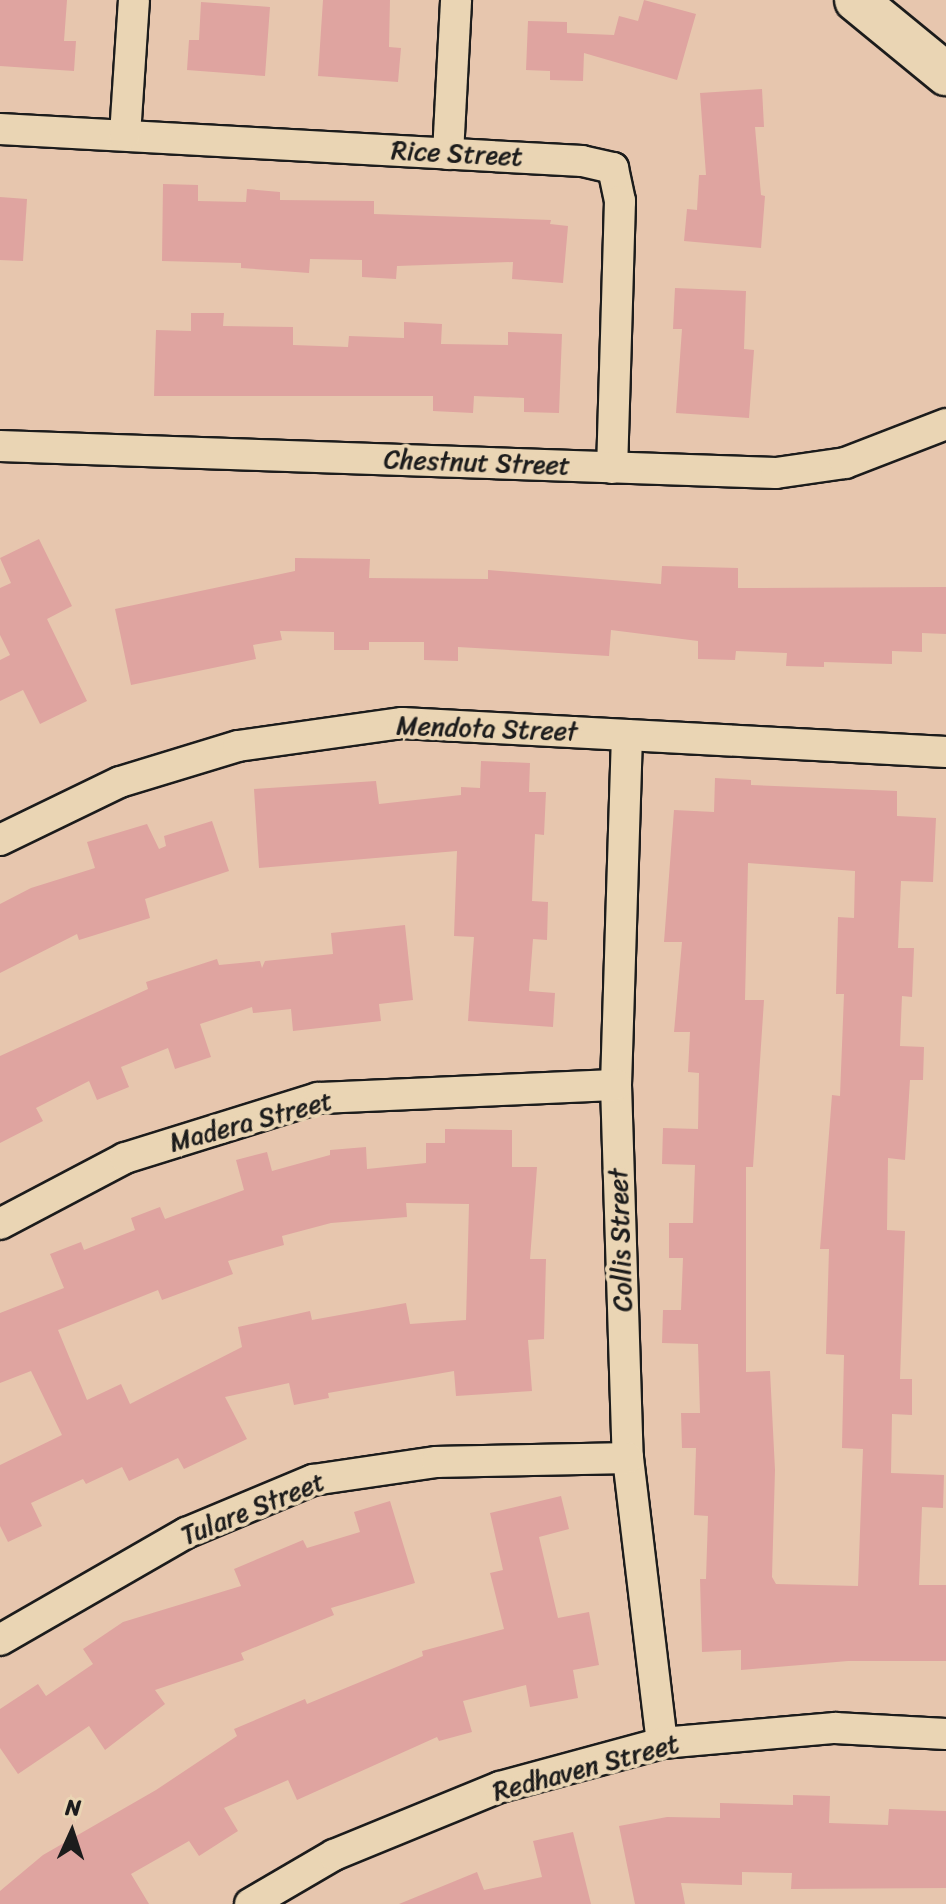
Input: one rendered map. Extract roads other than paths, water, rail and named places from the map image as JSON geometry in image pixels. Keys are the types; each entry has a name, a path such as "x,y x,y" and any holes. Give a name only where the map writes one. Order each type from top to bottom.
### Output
{"street":[{"path":"125,135 134,0"},
{"path":"448,154 456,0"},
{"path":"856,0 946,74"},
{"name":"Rice Street","path":"0,129 582,161 613,168 620,201 612,468"},
{"name":"Chestnut Street","path":"0,446 612,468 790,471 845,463 946,424"},
{"name":"Mendota Street","path":"2,835 120,782 238,746 402,723 946,752"},
{"name":"Collis Street","path":"627,735 616,1085 628,1458 662,1743"},
{"name":"Madera Street","path":"0,1224 125,1158 318,1098 616,1085"},
{"name":"Tulare Street","path":"0,1640 186,1533 313,1480 437,1462 628,1458"},
{"name":"Redhaven Street","path":"250,1904 334,1855 500,1787 662,1743 835,1728 946,1734"}]}
